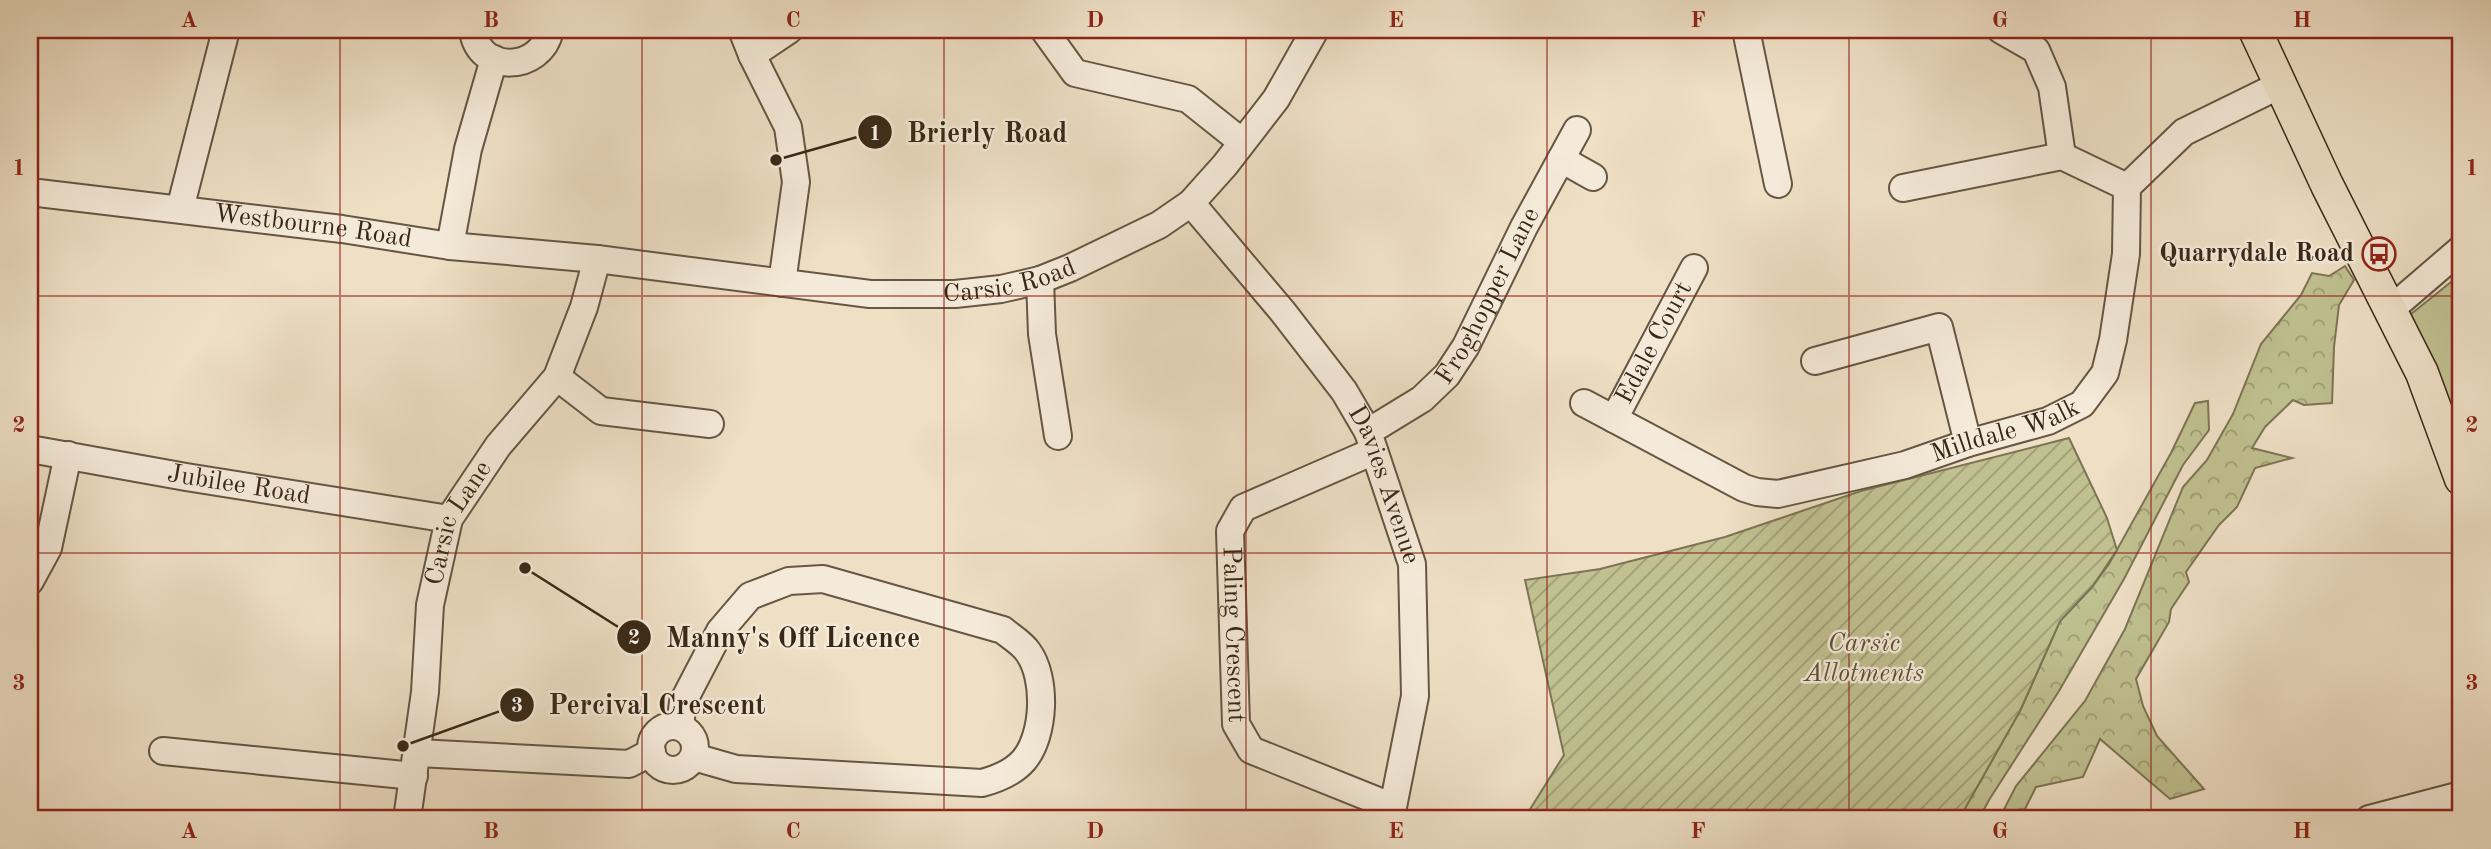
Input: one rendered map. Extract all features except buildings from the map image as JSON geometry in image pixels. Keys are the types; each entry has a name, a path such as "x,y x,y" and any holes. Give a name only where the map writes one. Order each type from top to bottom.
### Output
{"main road":[{"path":"2255,30 2421,373 2461,479"}],"street":[{"path":"180,209 226,30"},
{"path":"473,30 478,45 494,59 506,63 532,58 542,48 550,30"},
{"path":"742,30 788,127 796,182 782,284"},
{"path":"752,55 789,30"},
{"path":"1044,30 1075,73 1188,99 1242,142"},
{"name":"Carsic Road","path":"597,259 870,294 955,295 1040,280 1159,225 1191,203 1225,165 1276,99 1315,30"},
{"path":"1746,30 1778,184"},
{"path":"2001,30 2036,50 2052,87 2062,156"},
{"path":"450,246 468,149 494,59"},
{"path":"1903,188 2062,156 2127,187 2184,132 2280,85"},
{"name":"Froghopper Lane","path":"1371,442 1447,375 1466,346 1524,227 1577,130"},
{"path":"1561,159 1593,177"},
{"name":"Milldale Walk","path":"1584,403 1744,488 1771,494 1905,465 1968,443 2048,421 2082,404 2105,373 2126,254 2127,187"},
{"name":"Westbourne Road","path":"30,192 342,229 450,246 597,259"},
{"name":"Davies Avenue","path":"1191,203 1283,312 1344,391 1371,442 1412,564 1415,696 1390,813"},
{"path":"2390,310 2461,249"},
{"name":"Carsic Lane","path":"407,819 425,692 430,605 449,519 498,446 557,377 584,307 597,259"},
{"name":"Edale Court","path":"1614,419 1694,268"},
{"path":"1040,280 1042,334 1058,436"},
{"path":"1815,361 1939,327 1968,443"},
{"path":"557,377 601,411 710,425"},
{"name":"Paling Crescent","path":"1371,442 1243,508 1230,531 1236,724 1251,750 1390,813"},
{"name":"Jubilee Road","path":"30,449 449,519"},
{"path":"30,580 48,548 68,455"},
{"path":"680,726 684,702 720,631 750,596 789,581 823,579 1003,630 1027,650 1038,672 1041,689 1036,741 1023,761 1002,777 982,783 736,769 694,757"},
{"path":"680,726 692,735 696,750 694,757 684,767 671,770 659,764 652,752 653,737 658,731 665,727 680,726"},
{"path":"163,751 416,765 629,764 652,752"},
{"path":"2369,819 2461,795"}],"green space":[{"path":"2345,266 2354,280 2339,305 2332,403 2304,405 2293,400 2265,427 2252,448 2292,458 2255,468 2237,507 2219,525 2186,572 2189,582 2171,609 2169,622 2136,679 2143,706 2157,736 2204,789 2170,799 2100,739 2083,777 2036,787 2020,819 1999,819 2016,786 2085,701 2125,629 2183,487 2207,460 2233,414 2261,344 2301,295 2312,273 2329,276"},
{"path":"2461,274 2461,443 2411,314"},
{"path":"2208,401 2209,430 2183,465 2124,579 2059,691 1979,819 1959,819 2021,709 2060,621 2092,587 2109,564 2171,453 2195,403"},
{"name":"Carsic Allotments","path":"2069,438 2107,518 2117,550 2092,587 2060,621 2020,711 1959,819 1524,819 1564,755 1525,580 1600,569 1725,537 1861,491"}],"place":[{"name":"Brierly Road","path":"776,160"},
{"name":"Quarrydale Road","path":"2379,254"},
{"name":"Manny's Off Licence","path":"525,568"},
{"name":"Percival Crescent","path":"403,746"}]}
